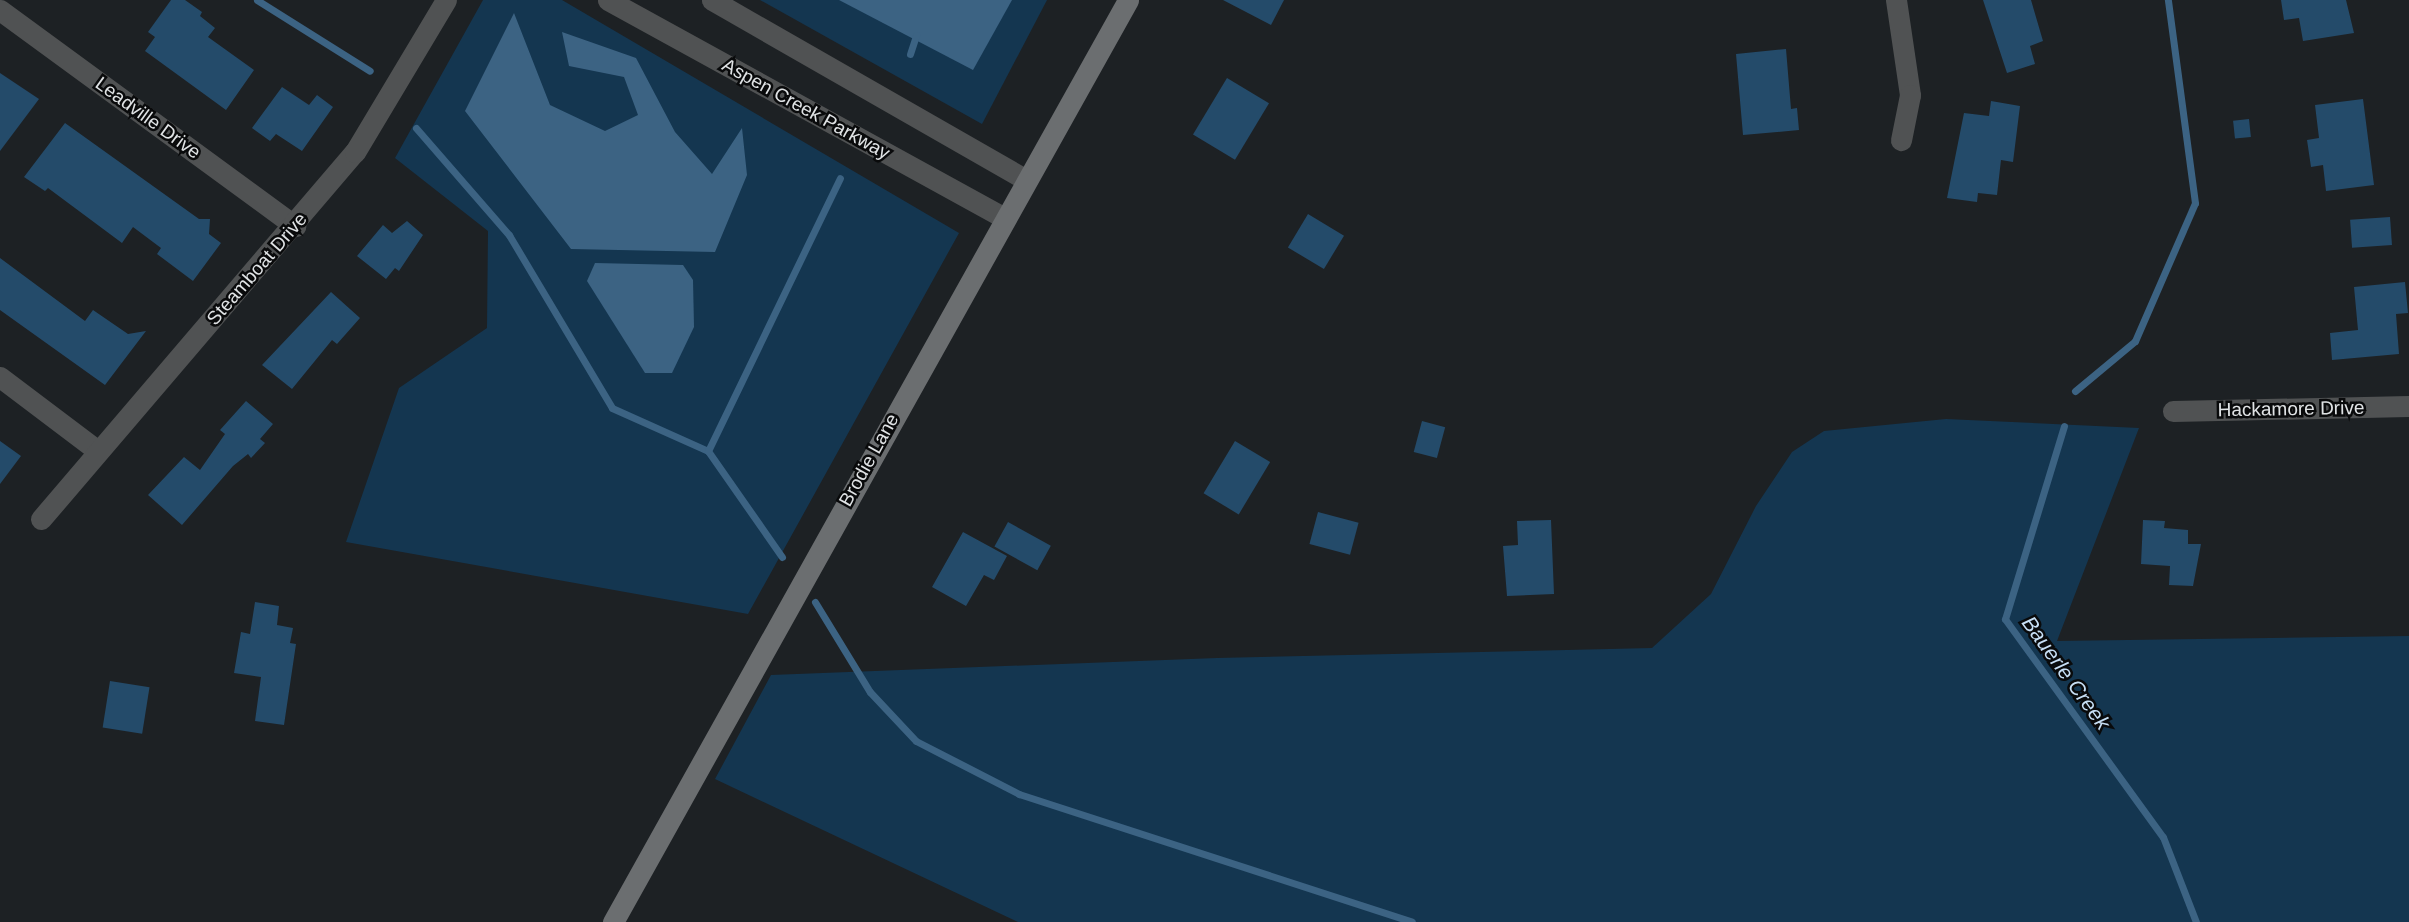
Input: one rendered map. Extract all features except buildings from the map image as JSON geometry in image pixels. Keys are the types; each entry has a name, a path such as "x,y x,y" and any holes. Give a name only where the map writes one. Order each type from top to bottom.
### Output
{"main road":[{"name":"Brodie Lane","path":"613,922 1128,0"}],"street":[{"name":"Steamboat Drive","path":"41,519 295,226 355,152 446,0"},
{"name":"Aspen Creek Parkway","path":"608,0 1004,218"},
{"path":"712,0 1026,180"},
{"path":"1896,0 1910,95 1901,140"},
{"name":"Leadville Drive","path":"0,10 295,226"},
{"path":"0,377 98,451"},
{"name":"Hackamore Drive","path":"2173,411 2409,406"}],"shaded area":[{"path":"483,0 562,0 959,233 748,614 346,542 399,388 487,328 488,231 395,158"},
{"path":"760,0 1047,0 982,124"},
{"path":"839,0 1012,0 973,70"},
{"path":"514,13 550,105 605,131 638,115 624,77 569,66 562,32 636,58 675,132 712,174 742,128 747,175 715,252 571,249 465,111"},
{"path":"595,263 683,265 693,280 694,327 672,373 645,373 587,281"},
{"path":"1946,419 2139,428 2057,641 2409,636 2409,922 1018,922 715,779 771,675 1217,658 1652,648 1711,594 1756,506 1792,452 1824,431"}],"waterway":[{"path":"257,0 370,71"},
{"name":"Bauerle Creek","path":"2075,391 2135,341 2195,203 2168,0"},
{"path":"910,54 916,35"},
{"path":"416,128 509,235 612,408 708,451"},
{"path":"782,557 708,451 840,178"},
{"name":"Bauerle Creek","path":"2064,426 2005,619 2163,837 2196,922"},
{"path":"815,602 870,692 916,741 1019,794 1412,922"}]}
